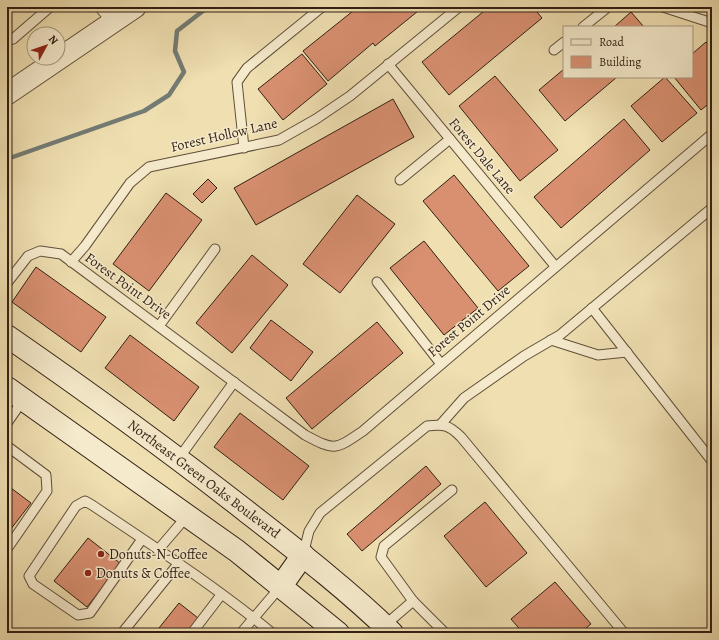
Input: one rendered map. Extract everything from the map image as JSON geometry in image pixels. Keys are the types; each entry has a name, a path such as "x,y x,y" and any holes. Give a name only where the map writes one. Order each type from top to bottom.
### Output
{"main road":[{"name":"Northeast Green Oaks Boulevard","path":"7,336 111,408 179,458 303,555 388,629"},
{"path":"15,394 237,551 338,633"},
{"path":"281,586 303,555"}],"street":[{"path":"7,94 106,15 134,7"}],"lane":[{"path":"7,40 13,39 50,7"},
{"path":"244,148 237,82 247,68 322,7"},
{"name":"Forest Hollow Lane","path":"71,262 85,246 130,183 149,167 279,140 316,119 350,96 459,7"},
{"path":"584,26 608,7"},
{"path":"663,7 675,9 712,23"},
{"path":"554,50 563,43"},
{"name":"Forest Dale Lane","path":"388,64 555,266"},
{"name":"Forest Point Drive","path":"7,283 28,256 40,251 61,254 305,435 326,446 340,446 363,431 555,266 712,134"},
{"path":"400,180 450,139"},
{"path":"441,424 464,398 524,356 560,335 712,208"},
{"path":"159,326 215,249"},
{"path":"377,282 441,364"},
{"path":"592,308 712,461"},
{"path":"551,340 598,355 627,352"},
{"path":"179,458 234,382"},
{"path":"7,423 15,394"},
{"path":"303,555 309,531 320,513 427,426 441,424 452,428 461,436 624,633"},
{"path":"7,446 46,475 47,482 47,491 7,549"},
{"path":"445,633 413,601 381,557 384,546 452,490"},
{"path":"142,538 90,613 78,615 33,584 29,576 76,506 84,500 142,538 254,618 272,633"},
{"path":"158,550 187,516"},
{"path":"122,633 178,564"},
{"path":"241,633 281,586"},
{"path":"192,633 221,595"},
{"path":"388,629 413,601"}],"building":[{"path":"358,7 423,7 375,46 373,43 328,81 303,51"},
{"path":"489,7 533,7 542,18 449,95 422,62"},
{"path":"631,12 643,26 615,26"},
{"path":"706,42 712,49 712,101 701,110 675,78 693,78 693,53"},
{"path":"302,54 327,84 283,120 258,89"},
{"path":"563,70 563,78 616,78 565,121 539,90"},
{"path":"495,76 558,150 520,181 459,106"},
{"path":"664,78 666,78 697,113 662,142 631,106"},
{"path":"393,99 414,137 256,225 234,188"},
{"path":"624,119 650,150 561,228 534,197"},
{"path":"454,175 529,266 498,291 423,201"},
{"path":"208,179 217,188 202,203 193,194"},
{"path":"166,193 202,220 149,291 113,264"},
{"path":"357,195 395,224 340,293 303,264"},
{"path":"424,241 478,308 444,335 390,268"},
{"path":"252,255 288,285 232,353 196,323"},
{"path":"36,267 106,317 81,352 12,302"},
{"path":"271,320 313,352 291,381 250,348"},
{"path":"377,322 403,353 312,429 286,398"},
{"path":"130,335 199,387 174,421 105,368"},
{"path":"240,413 309,466 283,500 214,447"},
{"path":"426,466 441,484 362,551 347,534"},
{"path":"7,485 31,503 7,534"},
{"path":"485,502 527,553 486,587 444,536"},
{"name":"Donuts & Coffee","path":"88,538 121,564 87,607 54,581"},
{"path":"555,582 591,624 580,633 523,633 511,619"},
{"path":"179,603 198,618 186,633 155,633"}],"waterway":[{"path":"7,159 144,111 169,95 184,72 175,51 177,31 208,7"}],"place":[{"name":"Donuts-N-Coffee","path":"101,554"},
{"name":"Donuts & Coffee","path":"88,573"}]}
